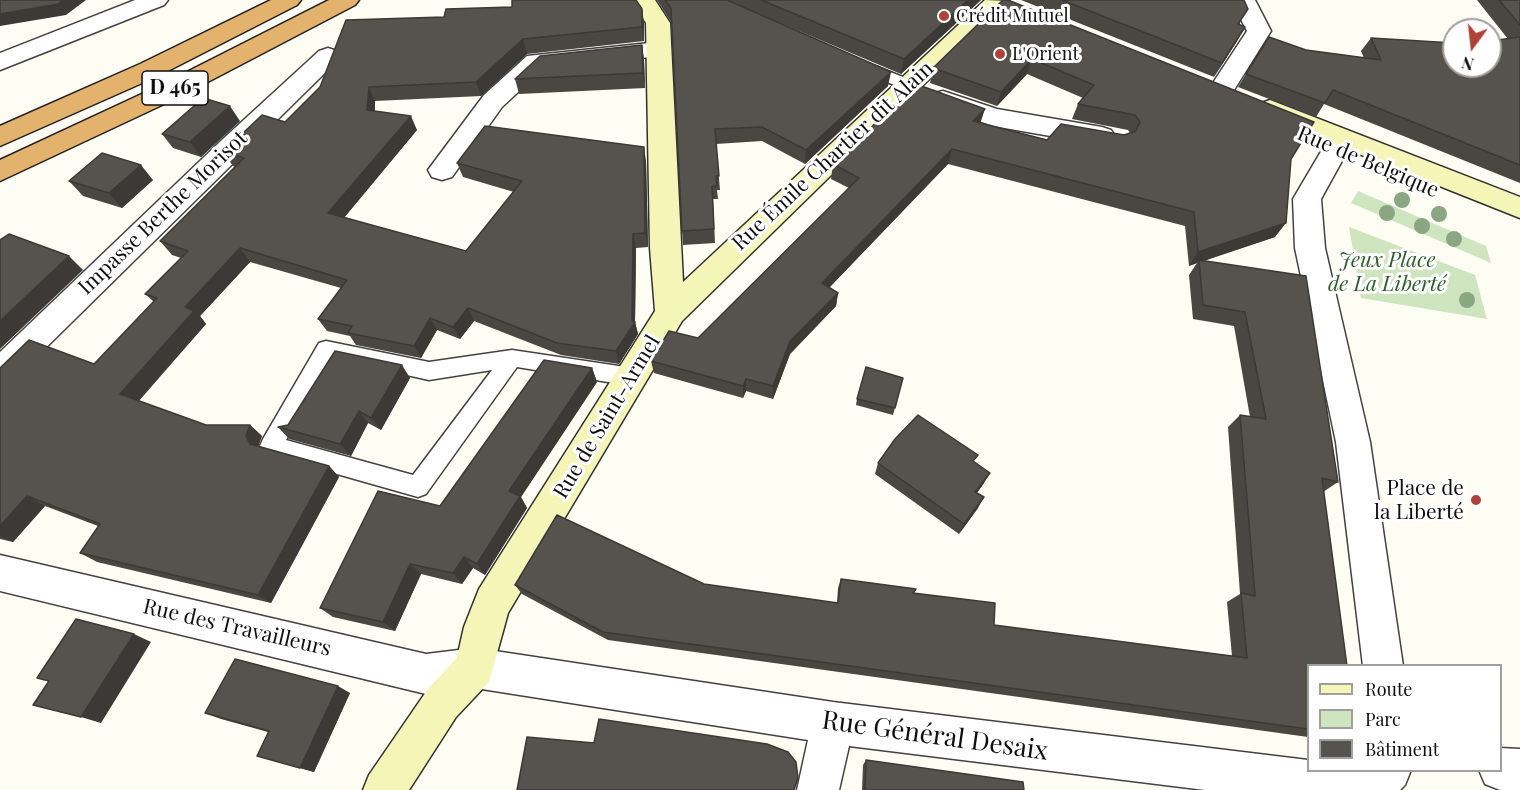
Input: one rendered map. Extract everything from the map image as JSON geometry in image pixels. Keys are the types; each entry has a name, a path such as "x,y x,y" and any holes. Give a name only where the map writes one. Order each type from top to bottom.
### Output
{"highway":[{"name":"D 465","path":"0,137 88,98 289,0"},
{"name":"D 465","path":"0,171 170,91 347,0"},
{"path":"0,180 170,91"},
{"path":"0,132 88,98"}],"street":[{"path":"0,62 156,0"},
{"name":"Rue de Saint-Armel","path":"475,668 483,627 493,602 671,312 664,248 658,23 643,0"},
{"path":"1227,97 1259,31 1243,0"},
{"name":"Rue Émile Chartier dit Alain","path":"671,312 907,85 1003,3"},
{"path":"442,170 492,101 536,62 659,50"},
{"name":"Impasse Berthe Morisot","path":"0,372 328,56"},
{"path":"907,85 993,117 1118,138"},
{"name":"Rue de Belgique","path":"1227,97 1335,150 1520,225"},
{"name":"Rue de Belgique","path":"1227,97 1520,208"},
{"path":"1335,150 1307,199 1310,248 1353,442 1383,664"},
{"name":"Rue des Travailleurs","path":"0,573 426,674 475,668"},
{"path":"384,790 442,703 475,668"},
{"name":"Rue Général Desaix","path":"475,668 833,723 1150,777 1369,789 1389,772"},
{"path":"818,790 833,723"},
{"path":"1502,769 1520,770"}],"lane":[{"path":"855,63 907,85"},
{"path":"512,358 418,487 271,446 326,350 429,371 512,358 633,377"}],"green space":[{"path":"1358,191 1486,246 1491,263 1351,203"},
{"name":"Jeux Place de La Liberté","path":"1349,227 1475,275 1487,319 1361,298"}],"building":[{"path":"0,0 63,0 58,4 0,14"},
{"path":"512,0 636,0 642,9 642,27 523,39 476,82 369,87 367,110 411,116 328,213 466,251 522,181 457,163 485,126 644,147 645,233 633,234 632,321 635,322 616,351 557,343 468,308 453,327 430,318 414,346 348,333 352,326 318,319 347,280 240,248 185,307 194,311 120,394 206,425 250,425 246,436 250,444 329,466 258,595 80,553 100,524 27,496 0,526 0,368 29,340 94,364 157,298 145,294 188,251 160,241 244,158 223,152 262,115 285,122 320,87 346,20 444,17 446,9 512,7"},
{"path":"665,0 727,0 891,72 806,150 762,127 715,129 719,176 716,176 717,186 712,186 714,229 682,231 671,8"},
{"path":"761,0 968,0 904,59"},
{"path":"1003,0 1008,0 1314,122 1291,159 1286,223 1198,252 1194,212 952,149 822,283 838,293 790,341 773,386 746,379 743,386 651,361 669,331 698,338 859,178 833,164 916,84 985,109 973,121 1047,140 1061,124 1124,135 1136,131 1140,122 1135,115 1078,104 1094,85 1032,59 1001,92 933,68"},
{"path":"1062,0 1244,0 1248,9 1238,24 1245,27 1222,63"},
{"path":"1499,0 1520,0 1520,25"},
{"path":"1269,37 1306,50 1381,60 1371,38 1442,42 1442,78 1502,78 1502,39 1520,37 1520,165 1333,90 1325,103 1246,74"},
{"path":"642,45 643,73 515,79 540,56"},
{"path":"203,98 230,106 190,142 162,134"},
{"path":"102,153 141,165 109,193 69,181"},
{"path":"9,234 69,256 0,321 0,240"},
{"path":"1199,260 1306,276 1338,482 1322,478 1347,664 1307,664 1307,729 603,632 515,585 557,515 704,584 838,603 841,579 916,589 913,593 995,603 994,625 1247,658 1241,593 1255,596 1240,415 1266,419 1245,312 1203,305"},
{"path":"335,351 402,365 371,418 359,411 340,444 278,427 288,425"},
{"path":"544,360 592,368 509,491 520,496 477,564 464,557 453,573 410,564 383,622 320,608 378,491 440,506"},
{"path":"866,367 903,378 895,408 857,399"},
{"path":"918,415 978,455 973,461 990,473 975,492 984,497 964,524 878,463 895,439"},
{"path":"76,619 134,634 81,717 33,705 49,681 37,678"},
{"path":"235,659 338,686 300,768 257,756 269,731 205,713"},
{"path":"599,719 767,744 788,752 796,762 798,778 794,790 517,790 527,737 594,743"},
{"path":"866,760 1023,782 1024,790 865,790"}],"place":[{"name":"Crédit Mutuel","path":"944,16"},
{"name":"L'Orient","path":"1000,54"},
{"name":"Place de la Liberté","path":"1476,500"}]}
